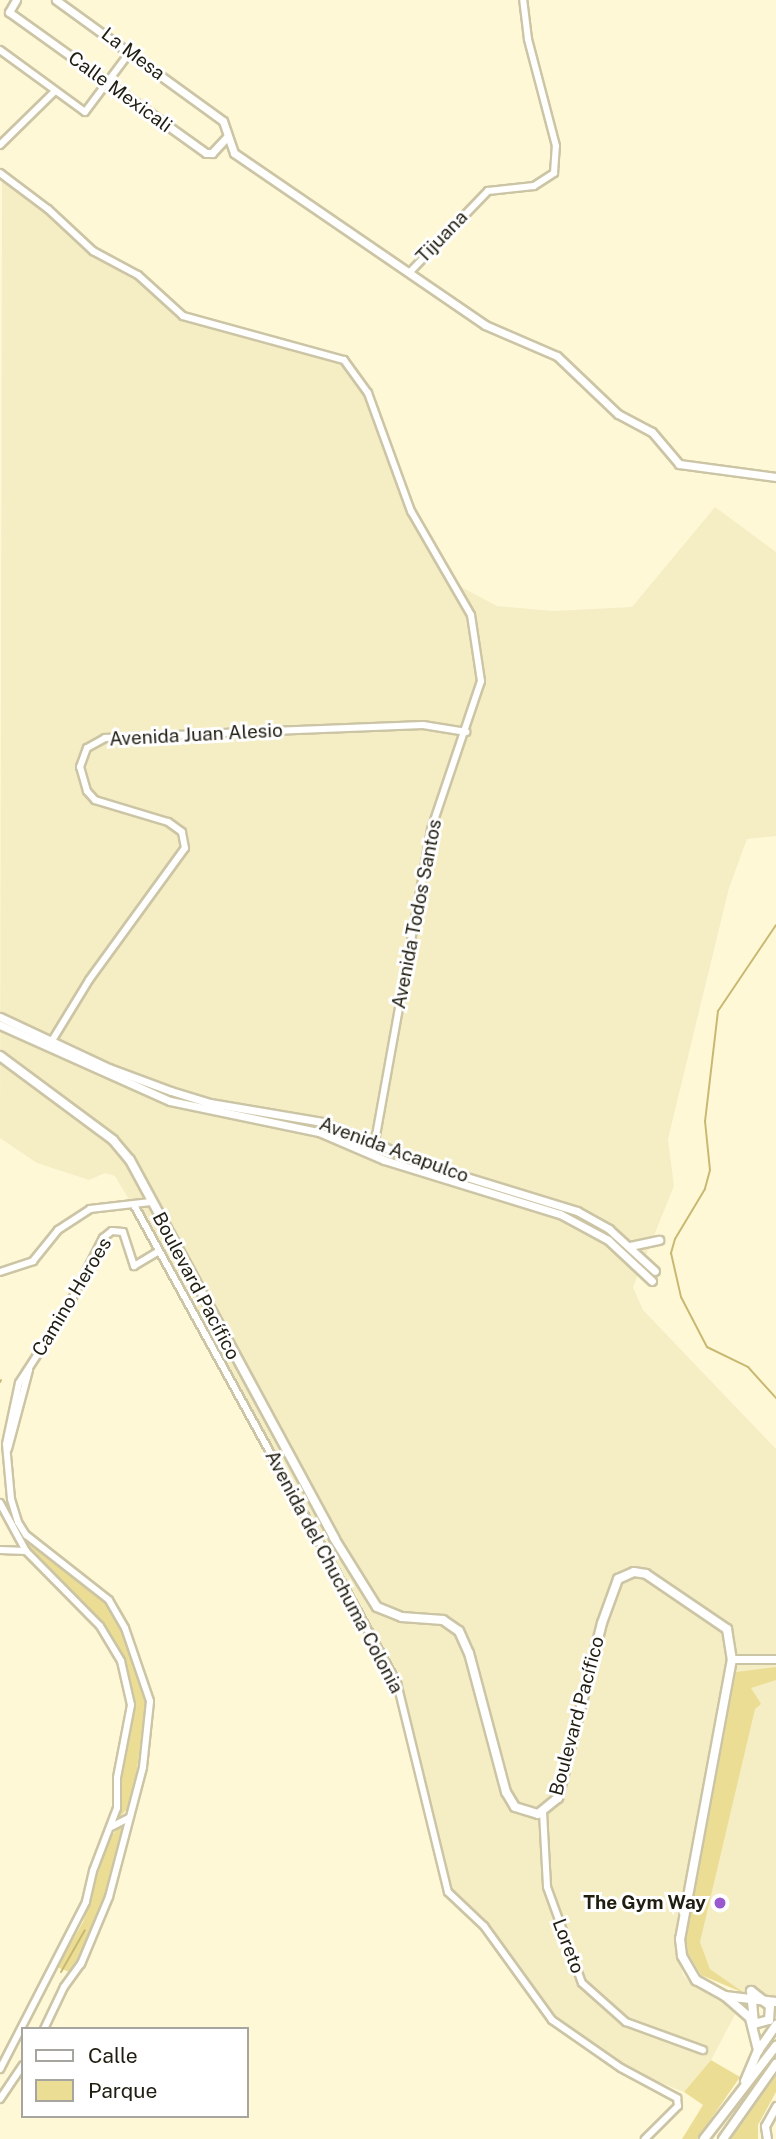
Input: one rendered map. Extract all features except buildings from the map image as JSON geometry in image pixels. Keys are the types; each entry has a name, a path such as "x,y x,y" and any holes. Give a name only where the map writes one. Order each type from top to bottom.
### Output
{"main road":[{"name":"Calle Mexicali","path":"16,0 9,12 206,153 212,153 228,136"},
{"name":"La Mesa","path":"56,0 174,85"},
{"name":"Tijuana","path":"174,85 223,121 234,153 409,273"},
{"path":"409,273 485,325 567,363 618,414 652,432 679,464 776,477"},
{"name":"Avenida Acapulco","path":"0,1017 50,1045 170,1101 319,1132 373,1153 567,1217 608,1240 652,1282"},
{"name":"Avenida Acapulco","path":"0,1025 184,1095 323,1122 374,1144 577,1211 629,1246 655,1271"},
{"name":"Boulevard Pacífico","path":"0,1056 113,1140 151,1202 367,1594 390,1614 433,1618 459,1632 467,1645 509,1799 523,1812 543,1812 558,1798 608,1602 622,1576 646,1574 723,1625 732,1640 732,1659 680,1939 689,1972 701,1985 725,1996 776,2002"},
{"path":"629,1246 659,1240"},
{"path":"732,1659 776,1659"},
{"name":"Boulevard Pacífico","path":"725,1996 754,2024"},
{"path":"753,1999 758,2051"},
{"path":"754,2024 771,2018 766,2001"},
{"path":"741,2090 758,2051 776,2025"},
{"path":"704,2139 776,2046"},
{"path":"723,2139 776,2064"},
{"path":"767,2139 765,2126 776,2106"}],"street":[{"name":"Tijuana","path":"409,273 488,191 542,184 554,173 556,146 528,39 523,0"},
{"path":"0,50 85,112 130,52"},
{"path":"0,145 55,91"},
{"name":"Avenida Todos Santos","path":"0,173 48,209 98,255 138,275 183,316 344,359 368,393 411,511 471,615 480,654 481,681 428,843 373,1153"},
{"name":"Avenida Juan Alesio","path":"50,1045 89,981 185,848 182,832 169,822 94,800 87,791 80,767 88,748 106,738 423,725 466,732"},
{"path":"0,1272 33,1261 58,1230 90,1209 113,1203 134,1205 151,1202"},
{"name":"Avenida del Chuchuma Colonia","path":"134,1205 397,1683 448,1892 484,1926 552,2021 621,2068 677,2098 678,2106 645,2139"},
{"name":"Camino Heroes","path":"26,1535 11,1499 6,1446 28,1372 103,1238 119,1229 134,1266 159,1251"},
{"path":"0,1503 19,1542 89,1614 121,1661 131,1705 111,1826 75,1932 36,1993 23,2027"},
{"path":"11,1549 26,1535 109,1600 139,1665 150,1701 143,1767 109,1897 81,1964 64,1987 45,2027"},
{"path":"0,1549 26,1551"},
{"name":"Loreto","path":"543,1812 547,1887 582,1983 626,2022 703,2050"},
{"path":"111,1826 130,1818"},
{"path":"0,2070 13,2051 21,2031"},
{"path":"0,2099 21,2068"}],"shaded area":[{"path":"2,174 53,214 97,258 135,270 183,319 332,356 351,372 375,411 407,505 450,581 497,606 553,611 632,607 715,507 776,552 776,836 747,839 729,888 668,1139 674,1186 633,1287 643,1310 776,1449 776,1999 746,1994 710,1969 700,1942 674,1939 683,1975 695,1987 738,2009 711,2060 684,2092 624,2068 551,2017 450,1890 401,1684 219,1350 115,1176 105,1173 89,1180 37,1163 0,1138"}],"green space":[{"path":"27,1540 106,1603 131,1650 147,1696 136,1777 128,1808 119,1818 122,1766 134,1715 134,1698 124,1660 94,1615 23,1544"},
{"path":"776,1667 776,1680 751,1688 761,1704 755,1709 700,1942 710,1969 746,1994 701,1975 688,1953 686,1938 736,1672"},
{"path":"123,1824 105,1900 83,1953 69,1972 57,1967 83,1922 109,1838"},
{"path":"711,2060 740,2077 697,2139 682,2139 703,2105 684,2092"},
{"path":"776,2071 776,2092 758,2125 758,2139 729,2139"}],"waterway":[{"path":"776,925 718,1011 705,1121 710,1170 705,1189 675,1239 671,1253 681,1297 707,1347 748,1367 776,1398"},
{"path":"61,1972 85,1930"}],"place":[{"name":"The Gym Way","path":"720,1903"}]}
